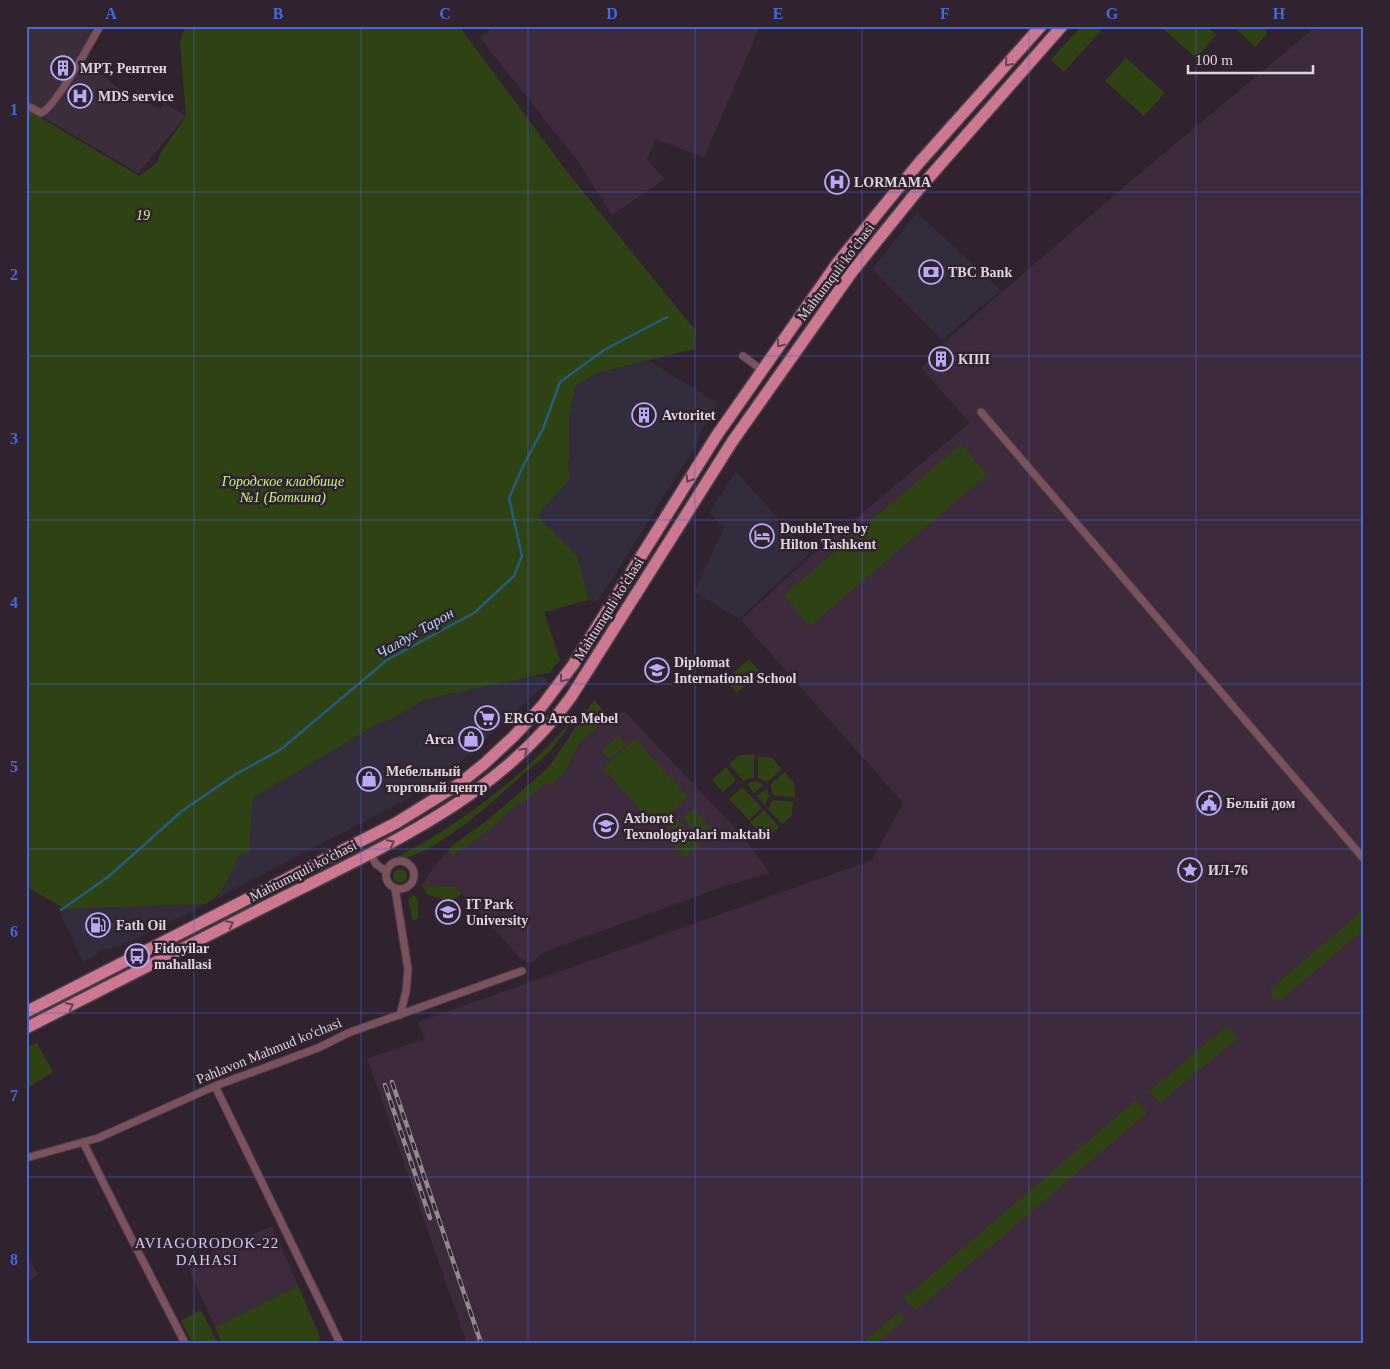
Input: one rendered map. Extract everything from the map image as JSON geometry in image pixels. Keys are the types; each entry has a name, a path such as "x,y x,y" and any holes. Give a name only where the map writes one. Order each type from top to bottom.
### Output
{"main road":[{"name":"Mahtumquli ko'chasi","path":"26,1012 384,830 448,791 488,760 532,718 574,665 717,434 838,262 918,164 1041,26"},
{"name":"Mahtumquli ko'chasi","path":"26,1028 370,854 427,823 476,790 522,753 553,721 595,660 732,442 852,272 918,190 1062,26"},
{"path":"838,262 852,272"}],"street":[{"path":"26,105 40,113 47,108 74,72 100,26"},
{"path":"743,356 762,370"},
{"path":"981,412 1364,859"},
{"path":"370,854 376,864 387,872"},
{"path":"400,862 408,864 413,870 414,879 408,887 395,888 387,880 387,872 392,865 400,862"},
{"path":"395,888 408,970 406,992 400,1015"},
{"name":"Pahlavon Mahmud ko'chasi","path":"26,1158 98,1138 215,1086 318,1048 348,1033 522,971"},
{"path":"215,1086 340,1343"},
{"path":"83,1142 185,1343"}],"shaded area":[{"name":"MDS service","path":"26,26 102,26 87,60 117,88 161,109 164,103 186,116 138,173 46,119 26,104"},
{"path":"495,26 760,26 704,158 656,139 647,159 665,179 612,215 577,160 480,38"},
{"path":"1317,26 1364,26 1364,1343 467,1343 367,1058 425,1039 418,1022 872,860 903,803 741,620 812,555 970,423 921,368 946,346 943,343 1133,179"},
{"path":"917,213 1001,290 942,340 872,269"},
{"path":"649,361 718,403 702,429 697,444 597,602 589,600 577,556 536,516 570,479 568,462 570,454 569,418 576,385 598,373"},
{"path":"736,471 809,554 740,618 694,591 724,528 709,513"},
{"path":"543,676 548,682 453,769 405,800 212,901 219,895 238,857 249,852 253,798 381,722 390,720 426,699 525,678"},
{"name":"Axborot Texnologiyalari maktabi","path":"594,700 608,716 625,712 740,833 770,873 720,888 544,952 531,963 521,959 456,887 422,886 433,868 453,845 489,819 549,767"},
{"path":"205,904 130,942 104,950 83,962 60,913 65,909"},
{"path":"272,1226 298,1285 215,1327 191,1274 189,1262"},
{"path":"26,1257 39,1275 26,1283"}],"green space":[{"name":"Городское кладбище №1 (Боткина)","path":"185,26 459,26 565,169 696,330 694,349 598,373 576,385 569,418 570,454 568,462 570,479 537,516 577,556 589,600 544,612 560,660 549,673 426,699 390,720 381,722 253,798 249,852 238,857 229,877 217,896 205,904 65,909 26,886 26,109 139,176 156,164 160,154 186,116 180,43"},
{"path":"1081,26 1105,26 1064,72 1051,60"},
{"path":"1160,26 1207,26 1216,35 1196,58"},
{"path":"1240,26 1261,26 1267,34 1255,47 1237,30"},
{"path":"1126,58 1165,93 1144,116 1105,81"},
{"path":"961,444 987,475 810,626 784,595"},
{"path":"749,659 760,672 737,693 725,680"},
{"path":"594,700 608,716 625,712 602,722 579,744 563,775 551,785 546,783 522,804 520,802 490,829 453,856 448,852 453,845 489,819 549,767"},
{"path":"573,719 547,754 460,828 425,850 409,857 394,859 444,830 490,797 533,761"},
{"path":"618,736 626,744 609,759 601,751"},
{"path":"635,739 688,797 656,827 603,768"},
{"path":"754,754 754,777 744,781 729,764 740,755"},
{"path":"758,756 772,758 782,769 767,782 758,778"},
{"path":"726,767 736,780 723,792 712,780"},
{"path":"785,772 794,783 795,798 773,795 770,785"},
{"path":"752,782 764,785 754,793 747,784"},
{"path":"742,787 762,808 749,820 729,799"},
{"path":"767,788 769,796 765,805 757,796"},
{"path":"773,800 793,802 792,815 782,824 768,809"},
{"path":"693,808 713,830 703,840 683,818"},
{"path":"764,810 779,827 765,839 750,822"},
{"path":"677,819 700,845 685,858 662,832"},
{"path":"397,869 403,869 407,876 403,883 397,883 393,879 393,873"},
{"path":"422,886 456,887 462,894 445,904 441,898 428,895"},
{"path":"414,895 418,900 418,918 413,921 408,900"},
{"path":"1364,909 1364,929 1281,1000 1273,998 1271,989"},
{"path":"1227,1026 1237,1039 1160,1103 1149,1091"},
{"path":"37,1043 53,1072 26,1089 26,1048"},
{"path":"1135,1101 1146,1111 1146,1114 915,1311 904,1298"},
{"path":"298,1285 321,1339 314,1343 222,1343 215,1327"},
{"path":"201,1310 218,1343 192,1343 181,1321"},
{"path":"899,1312 905,1319 876,1343 862,1343"}],"waterway":[{"name":"Чалдух Тарон","path":"61,910 108,877 182,811 236,774 280,750 387,660 474,613 514,576 522,556 509,498 524,464 543,429 560,382 604,350 667,317"}],"railway":[{"path":"392,1082 481,1343"},
{"path":"385,1085 430,1218"}],"place":[{"name":"МРТ, Рентген","path":"63,68"},
{"name":"MDS service","path":"80,96"},
{"name":"LORMAMA","path":"837,182"},
{"name":"TBC Bank","path":"931,272"},
{"name":"КПП","path":"941,359"},
{"name":"Avtoritet","path":"644,415"},
{"name":"DoubleTree by Hilton Tashkent","path":"762,536"},
{"name":"Diplomat International School","path":"657,670"},
{"name":"ERGO Arca Mebel","path":"487,718"},
{"name":"Arca","path":"471,739"},
{"name":"Мебельный торговый центр","path":"369,779"},
{"name":"Белый дом","path":"1209,803"},
{"name":"Axborot Texnologiyalari maktabi","path":"606,826"},
{"name":"ИЛ-76","path":"1190,870"},
{"name":"IT Park University","path":"448,912"},
{"name":"Fath Oil","path":"98,925"},
{"name":"Fidoyilar mahallasi","path":"137,956"}],"district":[{"name":"AVIAGORODOK-22 DAHASI","path":"207,1252"}],"park label":[{"name":"19","path":"143,215"}]}
